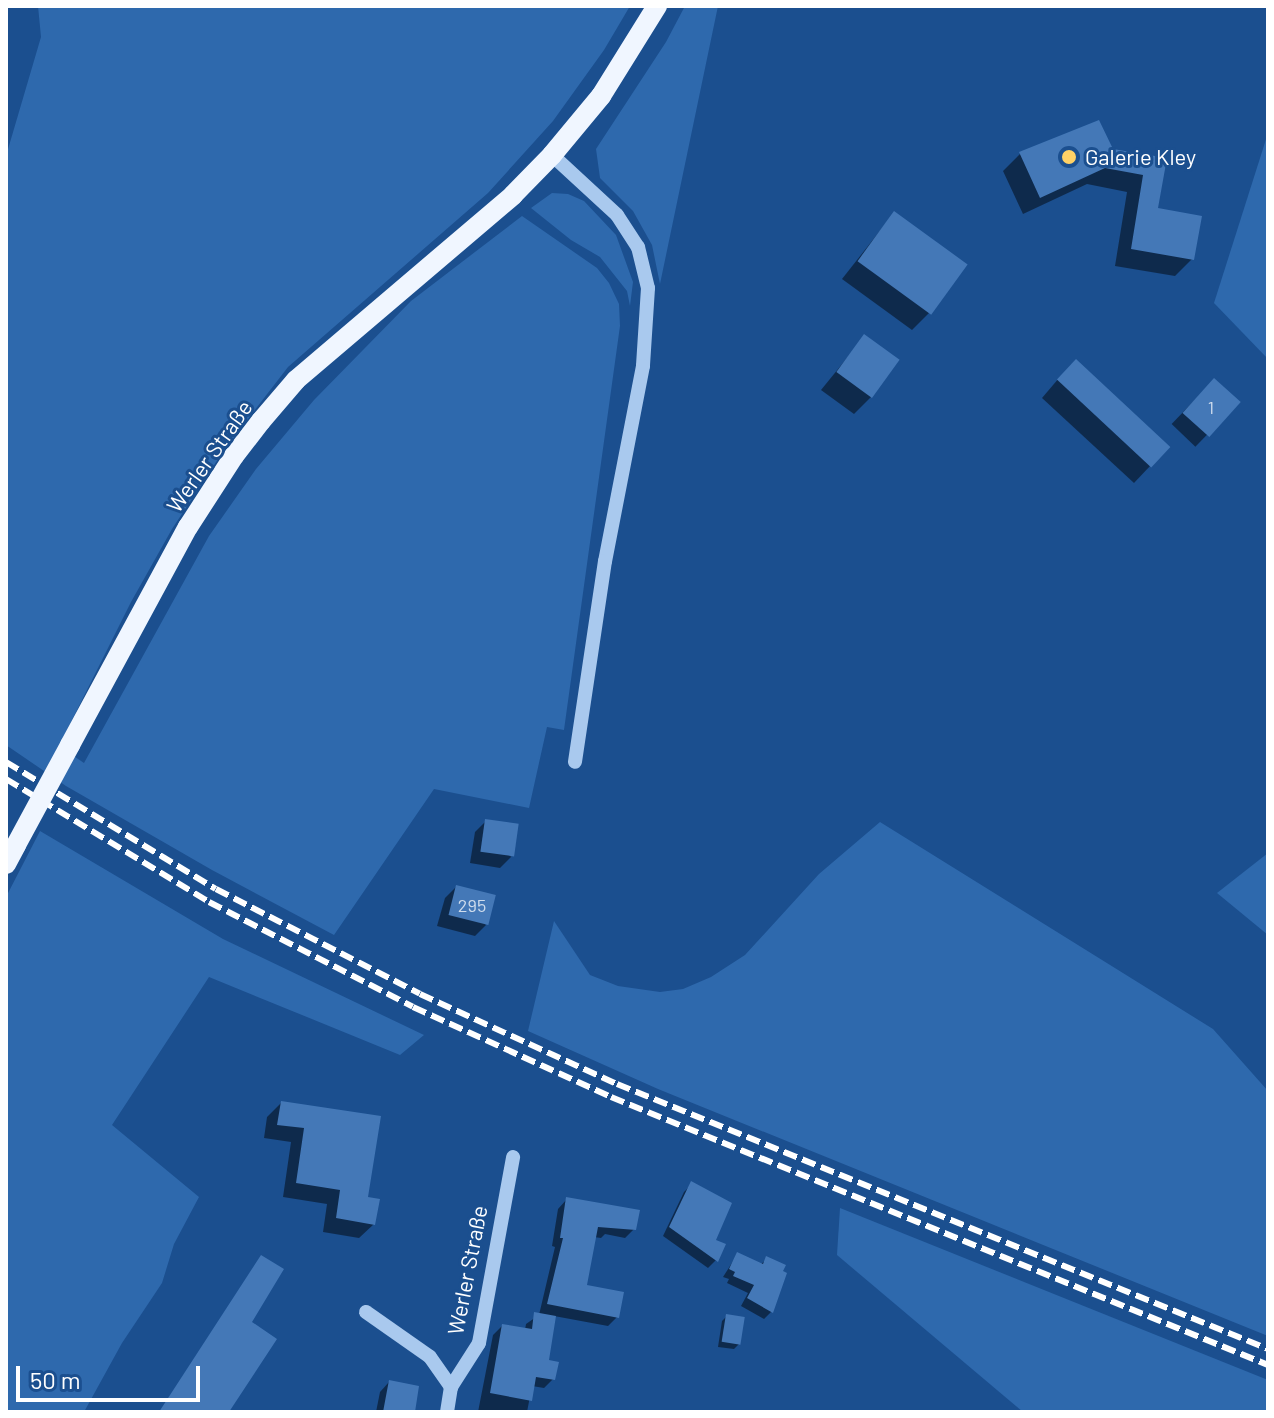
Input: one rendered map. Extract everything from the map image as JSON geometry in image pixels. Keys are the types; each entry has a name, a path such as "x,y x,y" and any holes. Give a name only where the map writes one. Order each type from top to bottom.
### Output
{"main road":[{"name":"Werler Straße","path":"6,864 188,527 261,421 296,380 513,195 552,155 601,96 657,6"}],"street":[{"path":"552,155 617,215 638,247 648,288 643,366 605,561 575,762"},
{"name":"Werler Straße","path":"447,1412 451,1387 479,1343 513,1157"},
{"name":"Werler Straße","path":"366,1312 430,1357 451,1387"}],"shaded area":[{"path":"38,6 630,6 604,50 553,121 488,193 288,367 224,450 172,529 131,602 59,746 84,763 209,536 256,469 314,400 411,301 522,216 597,268 609,283 619,304 620,326 564,730 547,727 529,808 434,789 334,935 212,870 66,786 6,745 6,156 41,37"},
{"path":"685,6 718,6 660,284 652,245 633,211 600,178 596,149 666,42"},
{"path":"1268,133 1268,359 1214,303"},
{"path":"552,193 568,194 584,201 616,235 633,282 630,306 627,291 600,257 571,240 531,208"},
{"path":"880,822 1213,1029 1268,1091 1268,1336 658,1089 528,1031 554,921 590,975 618,986 660,992 683,989 711,977 745,955 819,874"},
{"path":"40,831 223,939 424,1035 400,1055 209,977 112,1125 199,1197 174,1244 162,1283 122,1343 84,1412 6,1412 6,897"},
{"path":"1268,853 1268,935 1217,893"},
{"path":"840,1208 1268,1380 1268,1412 1023,1412 837,1255"}],"building":[{"path":"1099,120 1113,149 1167,158 1158,208 1202,216 1194,260 1131,249 1143,175 1105,168 1040,198 1019,152"},
{"path":"894,211 968,264 931,315 858,261"},
{"path":"864,334 900,360 872,398 836,372"},
{"path":"1076,359 1170,447 1151,467 1057,379"},
{"path":"1214,378 1241,402 1209,437 1183,413"},
{"path":"485,819 519,824 514,856 480,852"},
{"path":"456,885 496,895 488,925 449,915"},
{"path":"281,1101 381,1116 368,1197 380,1199 375,1225 336,1218 340,1190 296,1183 304,1128 277,1125"},
{"path":"691,1181 732,1203 716,1240 726,1244 718,1262 669,1227"},
{"path":"566,1197 640,1210 636,1230 598,1227 587,1285 624,1292 619,1318 547,1304 563,1238 560,1238"},
{"path":"737,1252 763,1264 766,1256 786,1265 783,1271 787,1273 773,1313 747,1298 754,1285 733,1276 735,1272 729,1269"},
{"path":"261,1255 284,1269 252,1322 277,1339 229,1412 159,1412"},
{"path":"534,1312 556,1316 549,1360 559,1362 555,1380 536,1377 532,1401 490,1393 502,1324 532,1329"},
{"path":"726,1314 745,1317 740,1345 722,1342"},
{"path":"389,1380 419,1386 415,1412 383,1412"}],"railway":[{"path":"6,762 216,889 420,994 617,1084 1268,1349"},
{"path":"6,779 209,902 413,1007 611,1097 1268,1365"}],"place":[{"name":"Galerie Kley","path":"1069,157"}]}
